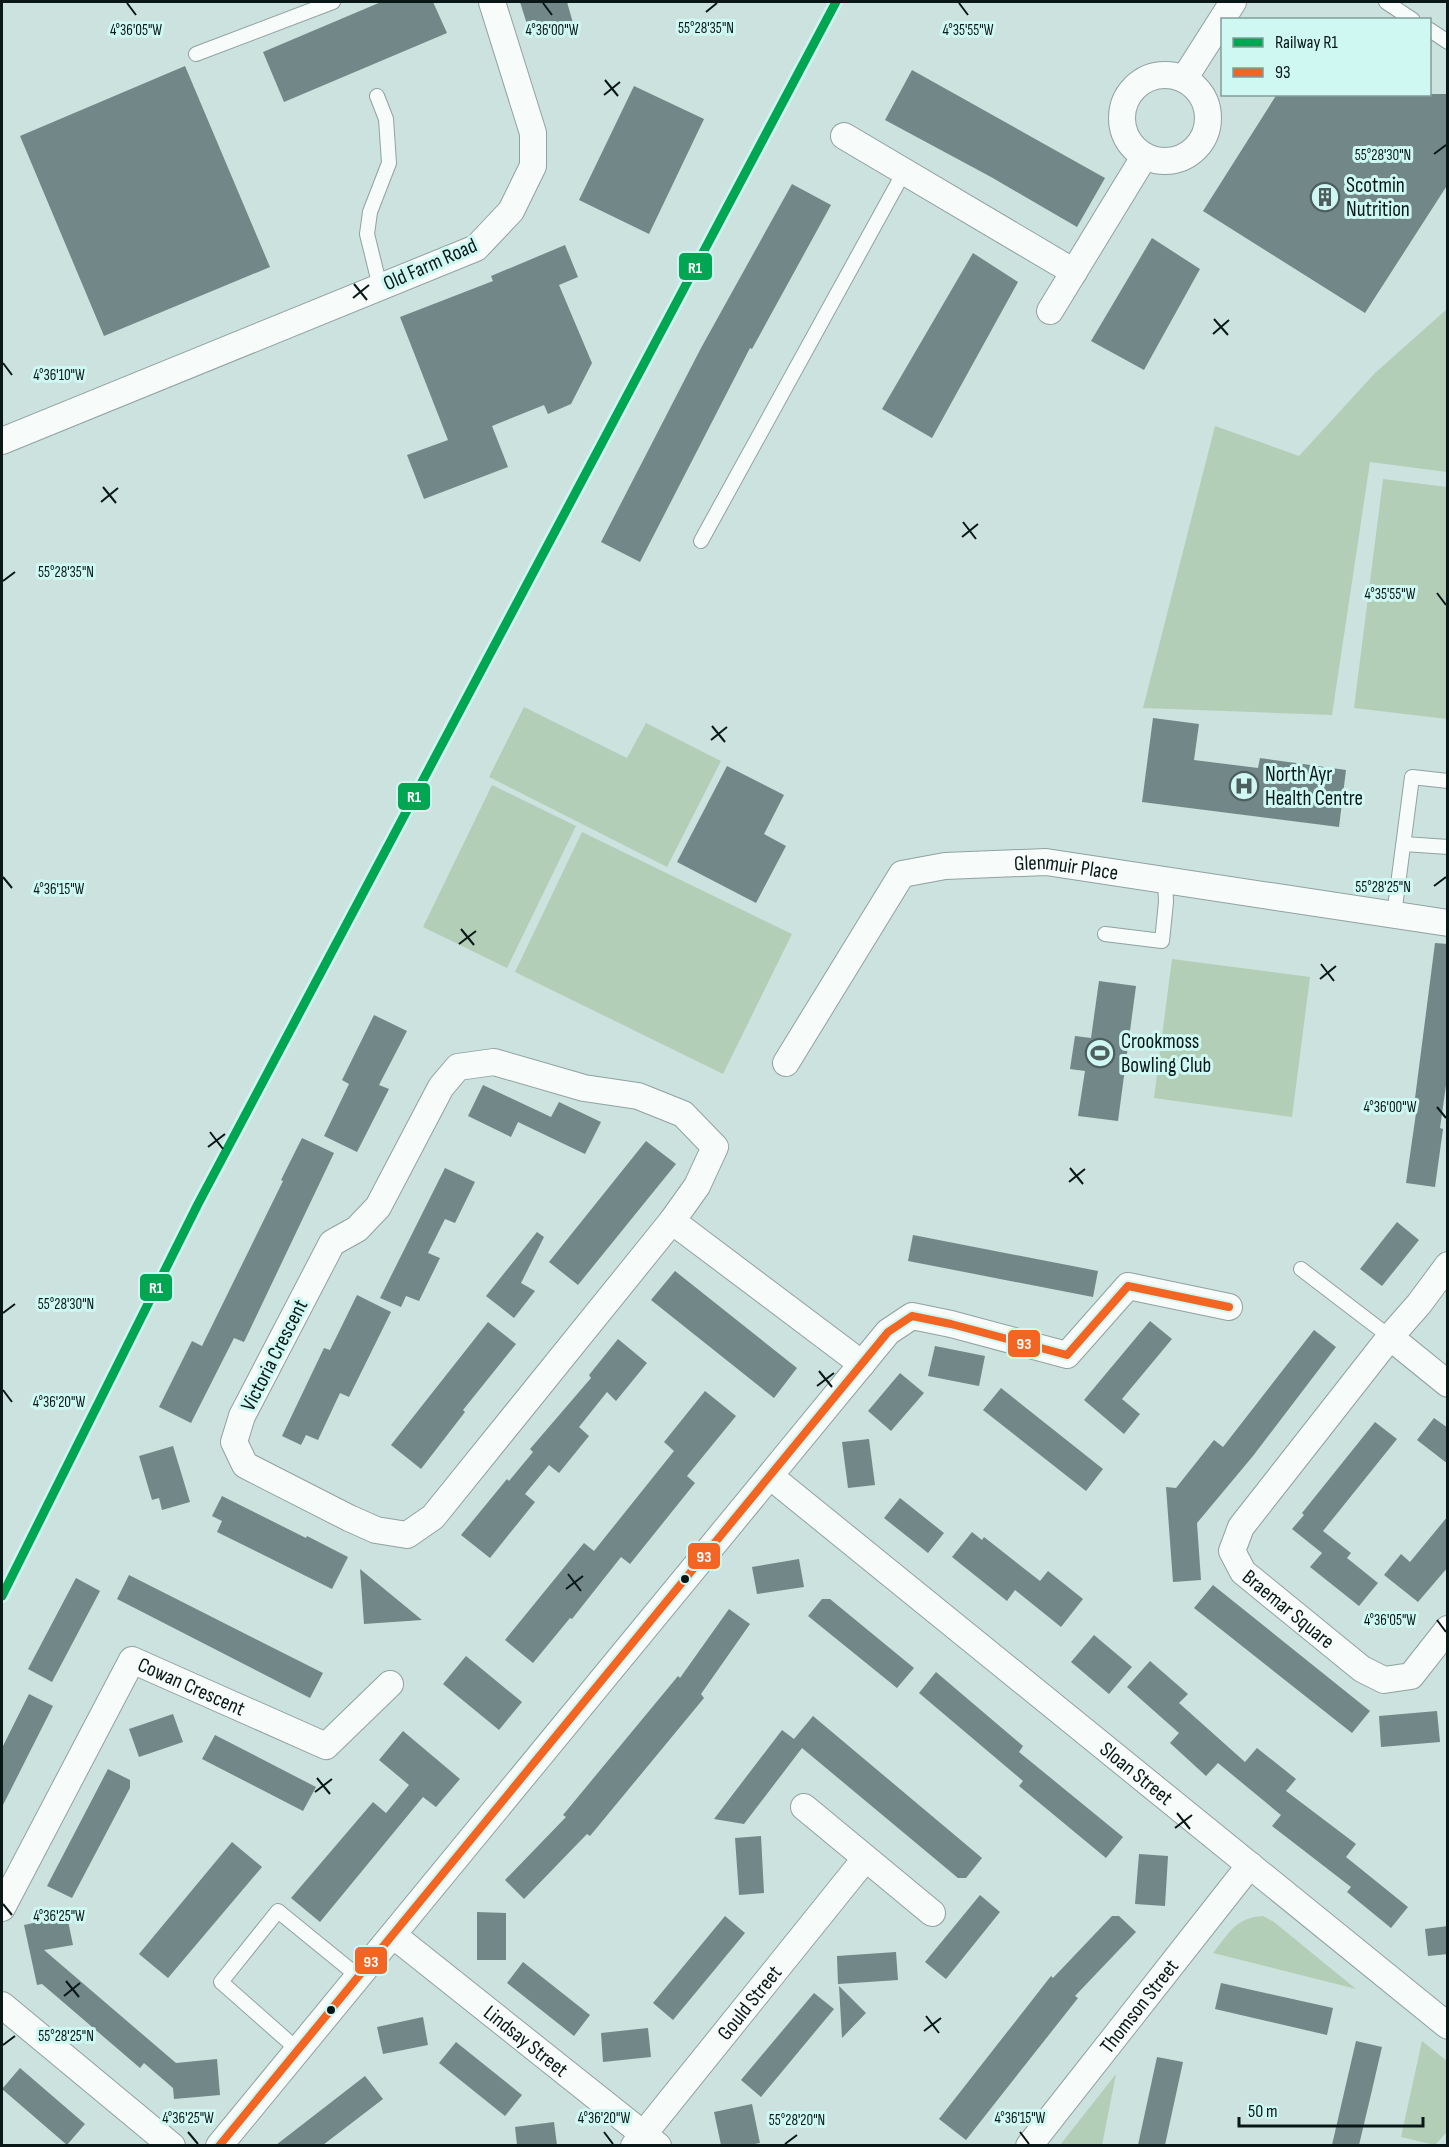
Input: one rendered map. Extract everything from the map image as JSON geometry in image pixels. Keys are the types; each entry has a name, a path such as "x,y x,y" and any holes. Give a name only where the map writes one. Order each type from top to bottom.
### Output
{"street":[{"name":"Old Farm Road","path":"2,441 477,248 511,211 533,166 533,133 492,2"},
{"path":"1184,79 1225,4"},
{"path":"1158,75 1184,79 1197,88 1205,102 1208,117 1202,141 1192,152 1179,159 1164,161 1144,157 1131,146 1122,127 1122,112 1126,98 1143,81 1158,75"},
{"path":"844,136 1074,272"},
{"path":"1050,311 1144,157"},
{"name":"Glenmuir Place","path":"786,1063 902,874 945,866 1046,862 1448,923"},
{"name":"Victoria Crescent","path":"494,1062 584,1088 638,1096 683,1114 715,1147 697,1186 672,1221 433,1517 407,1535 376,1530 244,1465 234,1442 242,1416 332,1243 357,1229 378,1207 441,1087 458,1067 494,1062"},
{"path":"672,1221 862,1364"},
{"path":"1448,1265 1419,1304 1390,1337 1448,1384"},
{"path":"219,2145 888,1332 912,1317 951,1324 1067,1355 1128,1286 1229,1307"},
{"name":"Braemar Square","path":"1390,1337 1242,1527 1232,1551 1243,1572 1362,1669 1384,1680 1411,1676 1448,1629"},
{"name":"Sloan Street","path":"770,1476 1448,2026"},
{"name":"Cowan Crescent","path":"2,1908 132,1660 326,1746 390,1684"},
{"path":"804,1807 932,1913"},
{"name":"Gould Street","path":"645,2142 865,1859"},
{"name":"Thomson Street","path":"1029,2145 1250,1866"},
{"name":"Lindsay Street","path":"393,1935 645,2142"},
{"path":"2,2006 172,2145"}],"lane":[{"path":"196,54 333,2"},
{"path":"1386,2 1410,18"},
{"path":"1431,31 1448,42"},
{"path":"377,96 386,119 389,163 370,212 367,234 380,287"},
{"path":"701,541 904,172"},
{"path":"1394,915 1412,777 1448,781"},
{"path":"1404,844 1448,847"},
{"path":"1105,934 1162,941 1166,902 1165,880"},
{"path":"1301,1269 1390,1337"},
{"path":"298,2050 220,1982 278,1911 359,1977"}],"green space":[{"path":"1447,309 1447,472 1370,462 1332,715 1143,708 1215,426 1299,456 1375,373"},
{"path":"1383,479 1447,487 1447,719 1354,708"},
{"path":"524,707 627,758 646,723 721,761 667,867 489,777"},
{"path":"492,785 576,826 507,968 423,927"},
{"path":"582,832 792,934 723,1074 515,972"},
{"path":"1172,959 1310,977 1292,1117 1154,1098"},
{"path":"1263,1916 1274,1922 1356,1989 1213,1953 1239,1923 1253,1917"},
{"path":"1422,2041 1447,2061 1447,2132 1435,2145 1401,2137"},
{"path":"1116,2074 1102,2145 1060,2145"}],"building":[{"path":"381,2 433,2 447,33 284,102 263,52"},
{"path":"520,2 567,2 573,23 531,37"},
{"path":"185,66 270,267 104,336 20,136"},
{"path":"912,70 1105,178 1077,227 991,177 885,120"},
{"path":"634,86 704,119 649,234 579,200"},
{"name":"Scotmin Nutrition","path":"1431,94 1448,94 1448,184 1365,313 1203,211 1276,96 1431,96"},
{"path":"792,184 831,205 752,349 750,348 640,562 601,542 701,348"},
{"path":"1152,238 1200,269 1144,370 1091,341"},
{"path":"565,245 578,277 559,285 592,363 571,404 548,414 544,405 492,426 508,467 424,499 407,455 448,440 400,317 493,281 491,276"},
{"path":"973,253 1018,282 932,438 882,409"},
{"name":"North Ayr Health Centre","path":"1153,718 1199,724 1194,760 1258,768 1260,758 1346,770 1339,827 1142,802"},
{"path":"727,766 784,795 764,834 786,846 756,903 677,862"},
{"path":"1435,943 1448,944 1448,1071 1435,1187 1406,1183"},
{"name":"Crookmoss Bowling Club","path":"1099,981 1136,986 1118,1121 1078,1116 1085,1071 1070,1069 1075,1036 1091,1038"},
{"path":"374,1015 407,1031 379,1085 389,1089 357,1152 324,1136 349,1084 342,1080"},
{"path":"483,1085 551,1117 559,1102 601,1122 585,1154 518,1122 511,1137 468,1116"},
{"path":"302,1138 334,1153 244,1342 234,1338 191,1423 159,1407 192,1341 202,1346"},
{"path":"646,1141 676,1164 578,1285 549,1262"},
{"path":"445,1168 475,1182 455,1223 445,1219 428,1253 440,1258 419,1301 406,1296 401,1307 380,1298"},
{"path":"1397,1222 1419,1240 1382,1286 1360,1269"},
{"path":"537,1232 544,1237 521,1283 535,1291 514,1318 486,1296"},
{"path":"913,1235 1098,1271 1093,1297 908,1261"},
{"path":"675,1271 797,1368 774,1398 651,1300"},
{"path":"357,1295 391,1312 349,1397 340,1393 318,1440 306,1435 301,1445 282,1436 324,1348 330,1350"},
{"path":"1150,1321 1172,1339 1122,1399 1140,1414 1124,1434 1084,1400"},
{"path":"488,1322 516,1344 463,1410 465,1412 421,1469 391,1445"},
{"path":"1314,1330 1336,1347 1253,1456 1197,1523 1201,1580 1173,1582 1166,1487 1176,1488 1214,1440 1223,1447"},
{"path":"618,1339 647,1363 616,1401 607,1392 579,1427 589,1436 559,1473 549,1465 525,1494 535,1502 490,1558 461,1535 507,1479 509,1481 533,1452 530,1449 591,1378 589,1375"},
{"path":"935,1346 985,1356 979,1386 928,1376"},
{"path":"900,1373 924,1393 891,1431 868,1411"},
{"path":"1001,1388 1103,1469 1086,1491 983,1410"},
{"path":"705,1391 736,1416 687,1476 695,1483 630,1564 621,1557 572,1619 570,1618 533,1663 505,1640 584,1543 594,1551 674,1451 664,1442"},
{"path":"1434,1418 1448,1428 1448,1464 1417,1440"},
{"path":"1375,1422 1397,1439 1323,1531 1351,1553 1347,1558 1378,1583 1359,1606 1310,1567 1322,1553 1292,1529 1304,1515 1302,1513"},
{"path":"869,1439 875,1485 848,1488 842,1442"},
{"path":"173,1446 190,1502 162,1510 159,1498 152,1500 139,1456"},
{"path":"222,1496 348,1557 332,1589 217,1532 222,1521 212,1516"},
{"path":"900,1498 944,1533 928,1553 884,1518"},
{"path":"1448,1516 1448,1567 1418,1602 1384,1575 1401,1554 1410,1562"},
{"path":"972,1532 982,1540 984,1537 1040,1581 1048,1571 1083,1599 1061,1627 1015,1590 1007,1601 952,1557"},
{"path":"799,1559 804,1587 757,1594 752,1567"},
{"path":"360,1569 422,1620 364,1624"},
{"path":"129,1575 323,1673 310,1698 117,1599"},
{"path":"76,1578 100,1591 52,1682 28,1669"},
{"path":"1213,1585 1370,1711 1352,1733 1194,1608"},
{"path":"822,1599 830,1599 914,1668 897,1688 808,1616"},
{"path":"729,1609 750,1624 701,1694 704,1698 590,1836 587,1834 524,1899 505,1880 566,1817 563,1815 678,1676 680,1678"},
{"path":"1094,1635 1132,1667 1109,1694 1071,1662"},
{"path":"466,1656 522,1702 499,1730 443,1684"},
{"path":"1150,1661 1188,1694 1179,1703 1245,1762 1257,1748 1296,1779 1286,1791 1356,1844 1346,1857 1408,1907 1391,1928 1347,1892 1351,1887 1272,1826 1281,1815 1218,1763 1206,1776 1170,1743 1179,1733 1127,1687"},
{"path":"936,1672 1023,1746 1019,1752 1123,1837 1106,1858 1019,1786 1023,1781 919,1693"},
{"path":"29,1694 53,1706 2,1807 2,1748"},
{"path":"1437,1711 1440,1742 1381,1747 1379,1716"},
{"path":"173,1714 183,1742 139,1757 129,1729"},
{"path":"813,1716 982,1858 966,1878 958,1878 802,1748 744,1824 714,1819 782,1730 794,1739"},
{"path":"403,1731 460,1779 436,1807 423,1797 320,1922 291,1898 373,1802 386,1813 409,1785 379,1760"},
{"path":"215,1735 316,1787 303,1811 202,1759"},
{"path":"108,1769 130,1780 130,1788 72,1898 47,1886"},
{"path":"761,1836 764,1893 739,1895 735,1838"},
{"path":"232,1842 262,1867 168,1978 139,1954"},
{"path":"1139,1854 1168,1856 1165,1906 1135,1904"},
{"path":"980,1895 1000,1912 946,1979 925,1962"},
{"path":"477,1912 506,1913 506,1960 477,1960"},
{"path":"67,1916 73,1945 44,1950 176,2063 217,2059 220,2095 174,2099 173,2088 144,2063 140,2068 42,1984 37,1985 24,1925"},
{"path":"725,1916 745,1933 673,2020 653,2003"},
{"path":"1112,1916 1119,1916 1136,1932 1075,1996 1078,1998 966,2140 939,2119 1051,1976 1053,1978"},
{"path":"1448,1926 1448,1954 1428,1956 1425,1929"},
{"path":"896,1952 898,1980 838,1984 837,1956"},
{"path":"523,1962 590,2015 574,2036 507,1983"},
{"path":"1221,1983 1333,2008 1327,2035 1215,2009"},
{"path":"839,1986 866,2013 842,2038"},
{"path":"814,1993 834,2009 761,2097 741,2080"},
{"path":"423,2017 428,2045 383,2054 377,2027"},
{"path":"648,2028 651,2057 603,2062 601,2033"},
{"path":"1356,2041 1382,2047 1359,2145 1332,2145"},
{"path":"456,2042 522,2095 505,2116 439,2063"},
{"path":"1157,2057 1183,2062 1165,2145 1138,2145"},
{"path":"20,2068 85,2124 67,2145 2,2089"},
{"path":"365,2076 383,2099 323,2145 276,2145"},
{"path":"752,2104 760,2143 721,2145 714,2112"},
{"path":"554,2122 557,2145 517,2145 515,2127"}],"rail line":[{"name":"R1","path":"2,1596 198,1204 836,2"}],"transit line":[{"name":"93","path":"219,2146 888,1332 912,1316 1067,1355 1128,1286 1229,1307"}],"place":[{"name":"Scotmin Nutrition","path":"1325,197"},
{"name":"North Ayr Health Centre","path":"1244,786"},
{"name":"Crookmoss Bowling Club","path":"1100,1053"}]}
